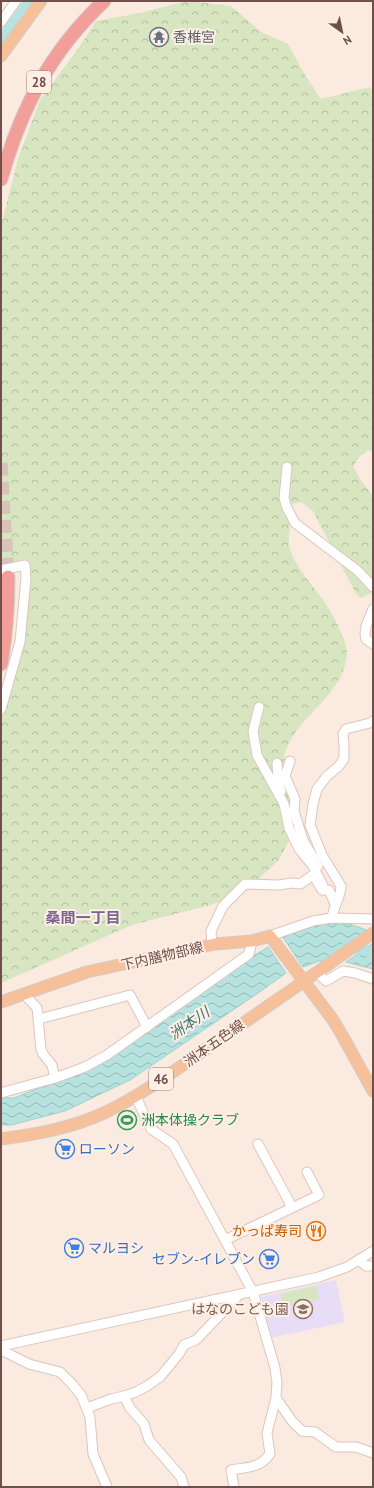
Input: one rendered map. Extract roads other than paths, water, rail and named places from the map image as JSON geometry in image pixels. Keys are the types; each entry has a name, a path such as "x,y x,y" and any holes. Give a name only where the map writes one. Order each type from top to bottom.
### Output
{"highway":[{"name":"28","path":"1,178 20,122 32,95 46,71 63,47 104,1"},
{"path":"1,664 8,608 4,573"}],"main road":[{"path":"1,56 41,1"},
{"name":"洲本五色線","path":"1,1139 61,1129 106,1112 172,1072 300,978 321,970 373,933"},
{"path":"271,938 342,1035 373,1092"},
{"name":"下内膳物部線","path":"1,1002 87,972 212,944 271,938"}],"street":[{"path":"1,22 16,1"},
{"path":"287,467 284,498 287,508 295,523 358,570 373,587"},
{"path":"1,709 20,642 26,578 25,565 4,573"},
{"path":"373,609 365,632 366,639 373,644"},
{"path":"259,707 253,731 258,757 284,804"},
{"path":"332,918 341,891 341,886 322,855 310,825 313,804 317,789 327,776 338,767 344,759 343,734 346,729 373,721"},
{"path":"258,757 260,738"},
{"path":"290,761 286,776 295,799 294,811 303,840 313,856 327,890"},
{"path":"277,763 278,782 289,828 299,849 313,866 336,904"},
{"path":"212,944 211,931 222,906 245,884 300,884 313,875 322,890 327,890"},
{"path":"271,938 313,921 332,918 373,919"},
{"path":"1,1093 54,1078 85,1067 107,1054 249,954 252,941"},
{"path":"321,970 326,981 343,971 356,973 373,979"},
{"path":"24,994 37,1008 42,1054 52,1065 54,1078"},
{"path":"39,1019 130,995 147,1027"},
{"path":"135,1095 151,1129 173,1144 253,1292 275,1368 277,1382 276,1398 267,1433 270,1454 265,1462 257,1466 231,1470 234,1487"},
{"path":"258,1144 292,1207"},
{"path":"225,1240 319,1195 308,1172"},
{"path":"1,1346 319,1277 347,1267 373,1251"},
{"path":"359,1260 366,1266 373,1266"},
{"path":"87,1408 124,1396 146,1386 160,1377 179,1354 184,1345 196,1340 239,1295"},
{"path":"1,1350 29,1364 60,1372 71,1382 81,1395 87,1408 90,1417 93,1454 107,1487"},
{"path":"124,1396 130,1408 144,1424 149,1440 181,1477 184,1487"},
{"path":"276,1398 292,1421 302,1431 315,1432 336,1447 356,1447 373,1453"}],"water":[{"path":"349,924 367,930 326,961 319,961 303,967 282,936 317,925"},
{"path":"373,943 373,969 346,962"},
{"path":"268,947 286,973 130,1080 65,1111 11,1125 1,1125 1,1098 14,1098 92,1067 208,984"}],"waterway":[{"path":"1,40 30,1"},
{"name":"洲本川","path":"347,945 373,953"}],"tunnel":[{"path":"1,463 8,577"}],"place":[{"name":"香椎宮","path":"159,37"},
{"name":"洲本体操クラブ","path":"127,1120"},
{"name":"ローソン","path":"65,1149"},
{"name":"かっぱ寿司","path":"316,1231"},
{"name":"マルヨシ","path":"74,1248"},
{"name":"セブン-イレブン","path":"269,1259"},
{"name":"はなのこども園","path":"303,1309"}],"district":[{"name":"桑間一丁目","path":"83,917"}]}
